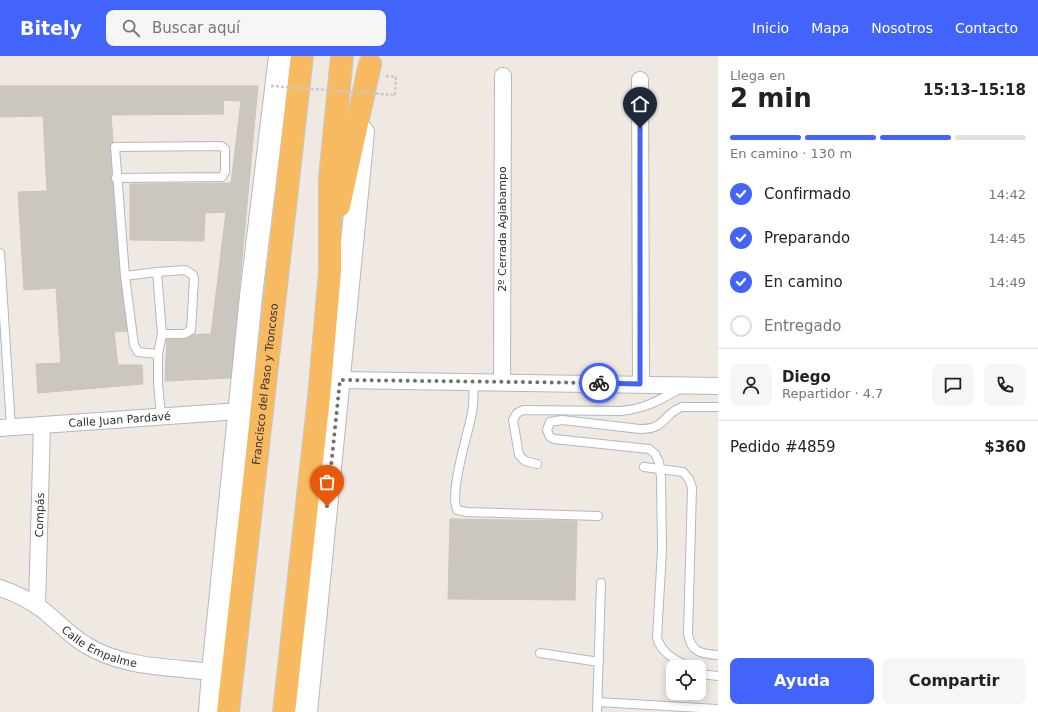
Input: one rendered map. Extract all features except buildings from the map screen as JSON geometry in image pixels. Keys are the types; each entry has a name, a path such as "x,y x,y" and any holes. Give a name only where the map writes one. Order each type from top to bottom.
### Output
{"highway":[{"name":"Francisco del Paso y Troncoso","path":"228,712 302,56"},
{"path":"330,271 330,178 342,56"},
{"path":"284,712 319,397 330,271 339,209 357,118 371,60"}],"main road":[{"name":"Francisco del Paso y Troncoso","path":"210,712 212,672 251,296 280,56"},
{"path":"306,712 371,60"}],"street":[{"name":"2º Cerrada Agiabampo","path":"502,382 503,76"},
{"path":"640,80 640,384"},
{"path":"340,380 718,386"},
{"name":"Calle Juan Pardavé","path":"5,428 239,411"},
{"name":"Compás","path":"37,606 42,425"},
{"name":"Calle Empalme","path":"0,588 37,606 58,625 85,645 112,659 143,665 212,672"}],"lane":[{"path":"116,178 222,177 225,172 225,150 221,146 116,146 114,150 116,178 125,276 135,349 143,353 158,354"},
{"path":"0,253 5,428"},
{"path":"125,276 185,270 193,274 191,330 184,334 162,334"},
{"path":"157,272 162,334 158,354 158,383 161,416"},
{"path":"474,383 472,412 460,460 455,502 457,510 467,512 598,516"},
{"path":"537,464 525,461 519,456 514,420 517,413 523,410 634,410 648,406 686,386"},
{"path":"676,660 666,654 660,647 658,638 662,550 660,469 655,454 649,449 554,439 550,437 547,430 550,422 562,420 652,429 661,424 676,409 718,407"},
{"path":"644,467 683,472 689,478 692,488 688,634 690,643 703,655 718,655"},
{"path":"598,712 601,583"},
{"path":"540,653 599,662"},
{"path":"706,675 718,676"},
{"path":"598,702 718,709"}],"path":[{"path":"271,86 395,95 396,77"}],"way so far":[{"path":"327,506 340,380 474,383 599,383"}],"route":[{"path":"599,383 640,384 640,128"}]}
